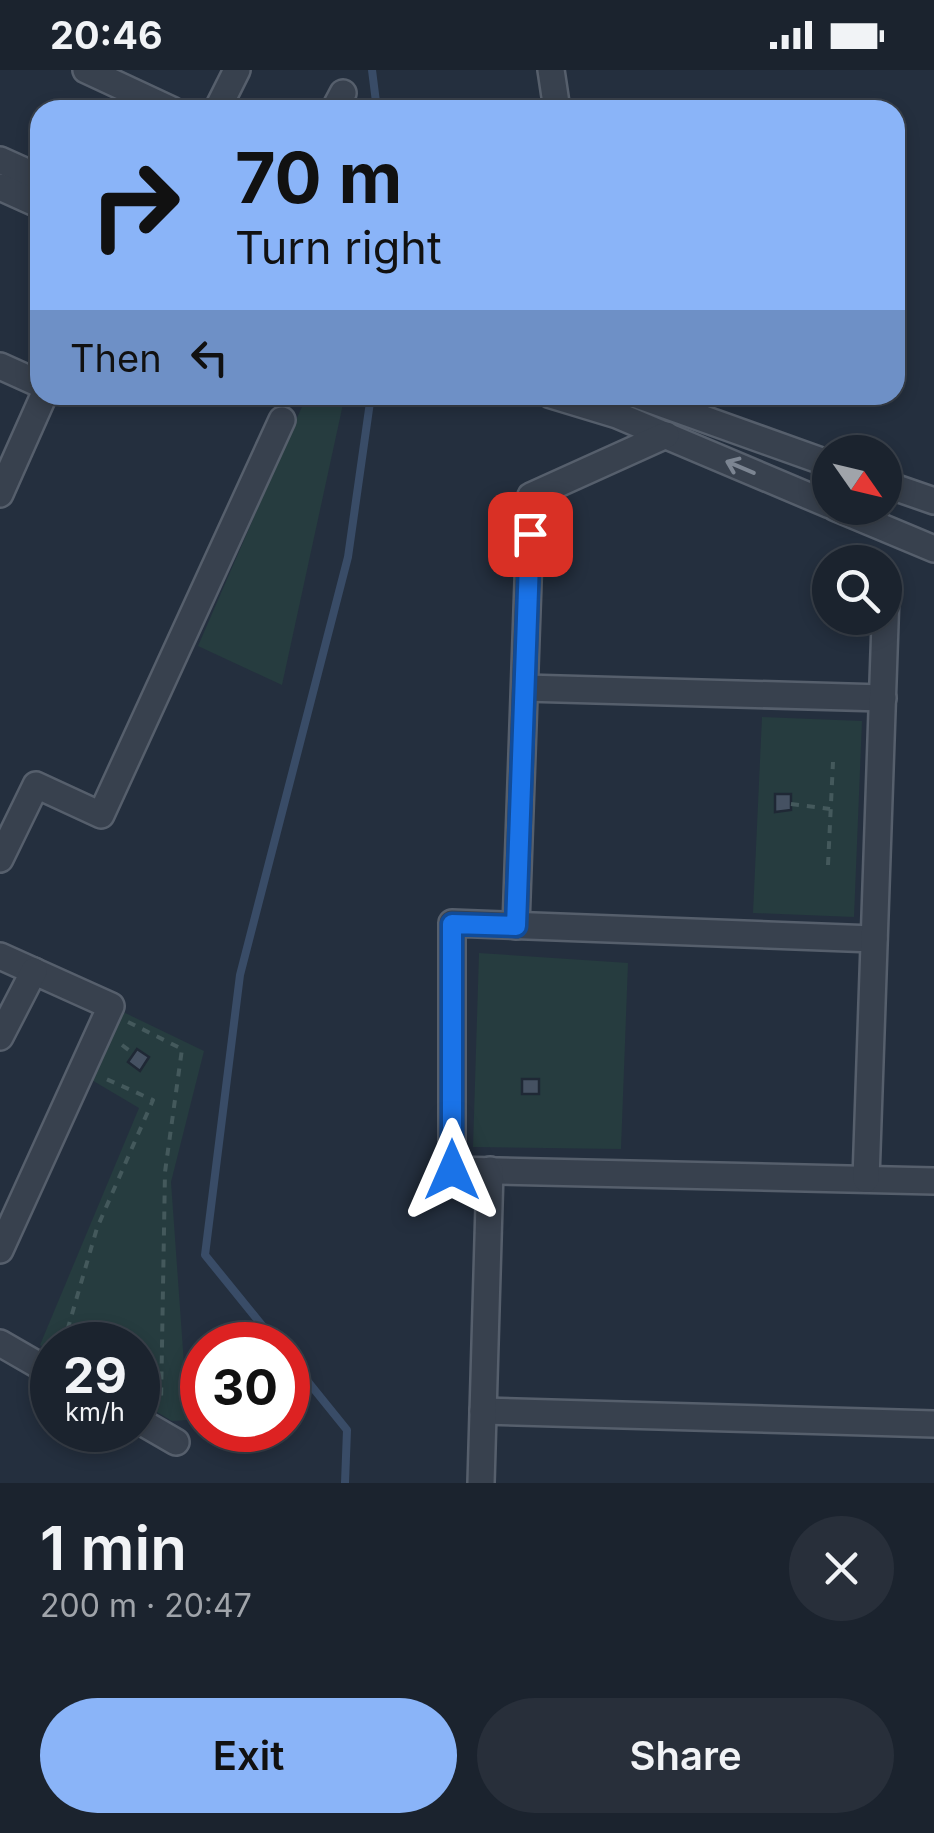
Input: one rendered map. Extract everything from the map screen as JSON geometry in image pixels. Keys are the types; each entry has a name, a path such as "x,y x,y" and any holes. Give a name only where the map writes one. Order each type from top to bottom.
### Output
{"street":[{"path":"221,100 237,70"},
{"path":"551,70 555,100"},
{"path":"93,72 151,100"},
{"path":"0,160 30,174"},
{"path":"0,187 30,200"},
{"path":"0,366 30,380"},
{"path":"0,494 40,405"},
{"path":"580,405 666,435 812,497"},
{"path":"665,405 812,458"},
{"path":"0,859 36,785 101,815 282,420"},
{"path":"516,926 531,496 666,435"},
{"path":"902,490 934,501"},
{"path":"878,525 934,549"},
{"path":"866,1179 884,635"},
{"path":"525,688 882,698"},
{"path":"874,939 452,924 452,1170 934,1182"},
{"path":"0,956 111,1006 0,1250"},
{"path":"0,1037 34,971"},
{"path":"481,1483 490,1170"},
{"path":"0,1343 30,1360"},
{"path":"483,1411 934,1424"},
{"path":"160,1426 176,1442"}],"path":[{"path":"828,865 833,762"},
{"path":"791,804 830,809"},
{"path":"116,1016 182,1049 164,1172 160,1406"},
{"path":"70,1322 97,1228 153,1100 91,1072"}],"green space":[{"path":"303,405 343,405 282,685 198,646"},
{"path":"762,717 862,721 854,917 753,913"},
{"path":"479,953 628,963 621,1149 473,1147"},
{"path":"117,1009 204,1051 171,1182 181,1322 180,1420 160,1414 160,1322 50,1322 139,1108 85,1076"}],"building":[{"path":"775,794 791,794 791,810 775,812"},
{"path":"137,1049 149,1057 140,1071 128,1062"},
{"path":"522,1079 539,1079 539,1094 522,1094"}],"waterway":[{"path":"372,70 376,100"},
{"path":"259,1322 205,1255 240,975 348,557 370,405"},
{"path":"310,1384 347,1430 345,1483"}],"route":[{"path":"452,1170 452,924 516,926 530,534"}]}
